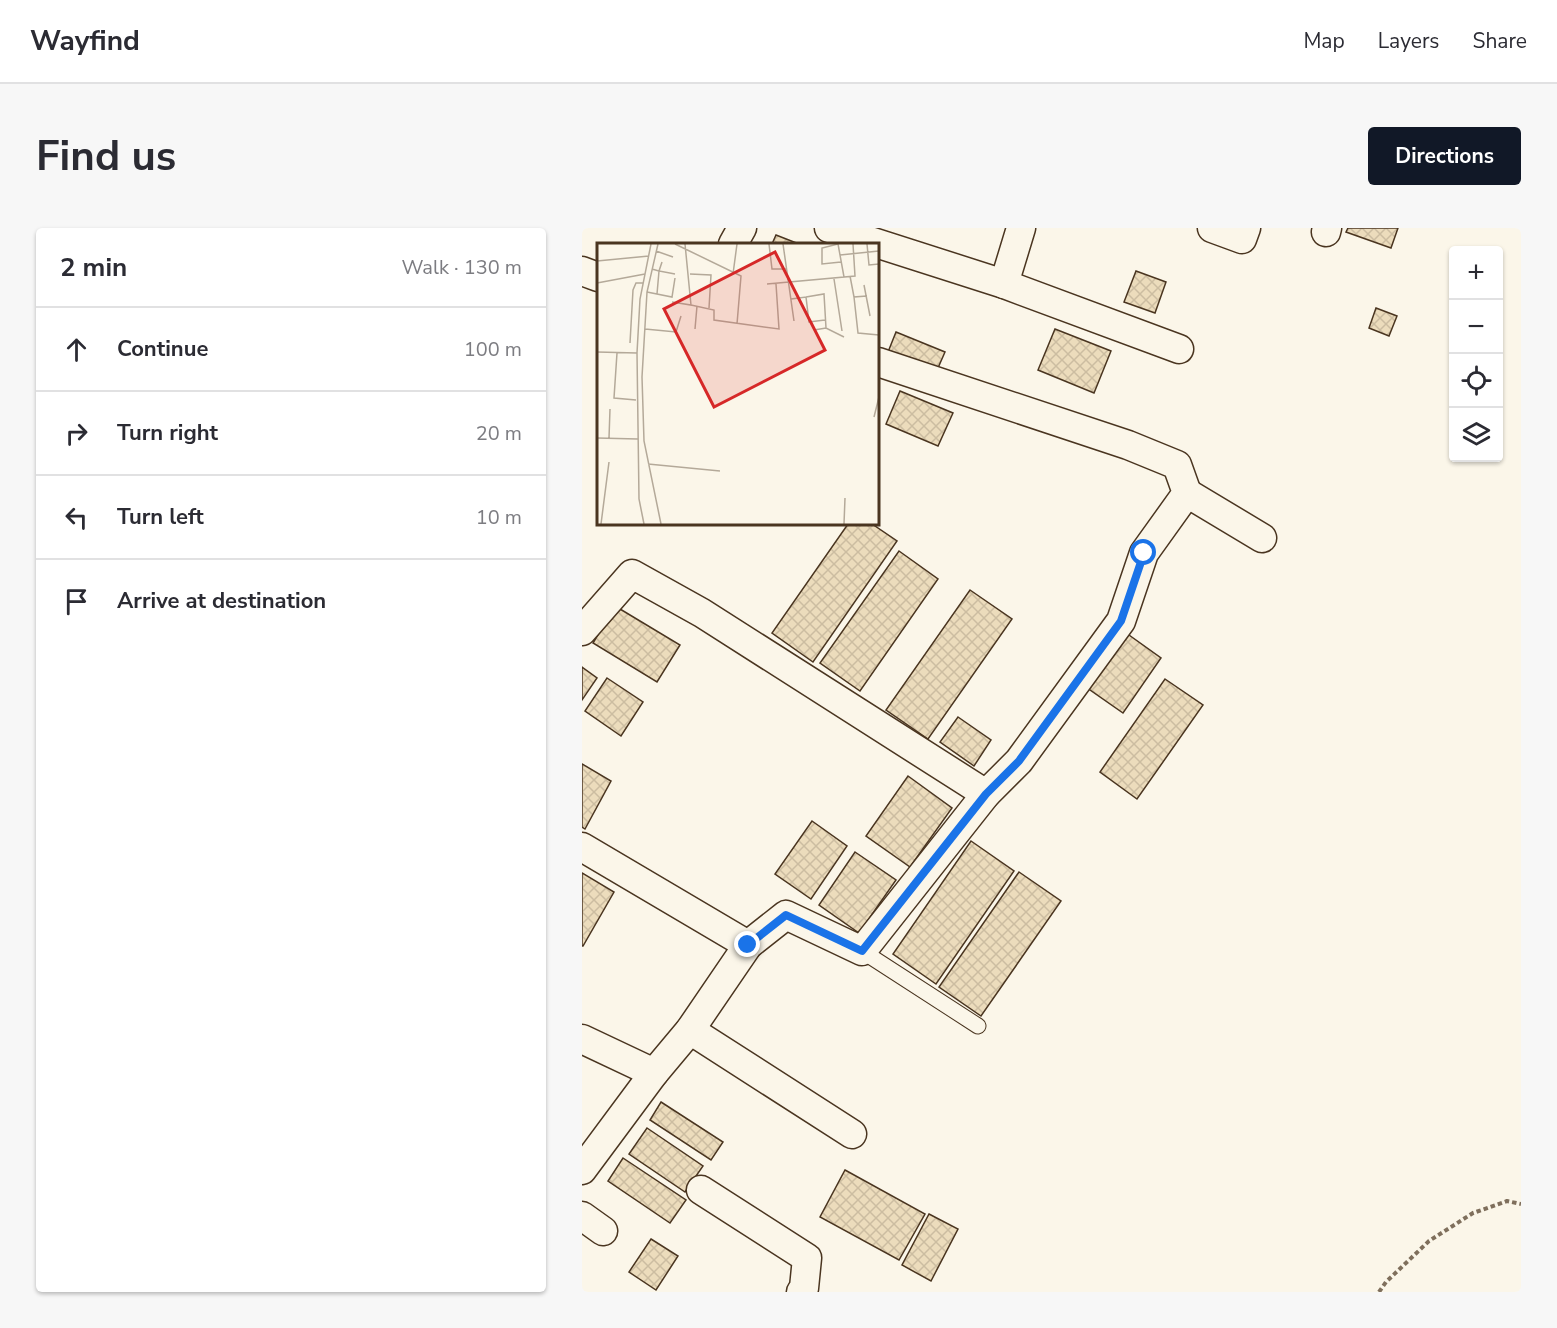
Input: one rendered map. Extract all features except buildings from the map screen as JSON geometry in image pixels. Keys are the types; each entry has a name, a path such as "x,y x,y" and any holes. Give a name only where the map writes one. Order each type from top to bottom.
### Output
{"street":[{"path":"734,243 742,228"},
{"path":"829,228 878,238 1179,349"},
{"path":"1004,284 1021,228"},
{"path":"1212,228 1242,239 1246,228"},
{"path":"582,271 597,277"},
{"path":"879,362 1128,445 1177,465 1187,493 1262,538"},
{"path":"582,1170 654,1073 690,1030 748,945 786,915 862,951 986,794 1019,761 1121,621 1144,553 1187,493"},
{"path":"582,631 632,574 702,613 986,794"},
{"path":"582,847 748,945"},
{"path":"690,1030 852,1134"},
{"path":"582,1039 654,1073"},
{"path":"701,1190 807,1258 804,1288 801,1292"}],"lane":[{"path":"862,951 978,1026"}],"path":[{"path":"1379,1292 1386,1282 1429,1241 1473,1213 1507,1201 1521,1204"}],"route":[{"path":"748,945 786,915 862,951 986,794 1019,761 1121,621 1144,553"}]}
